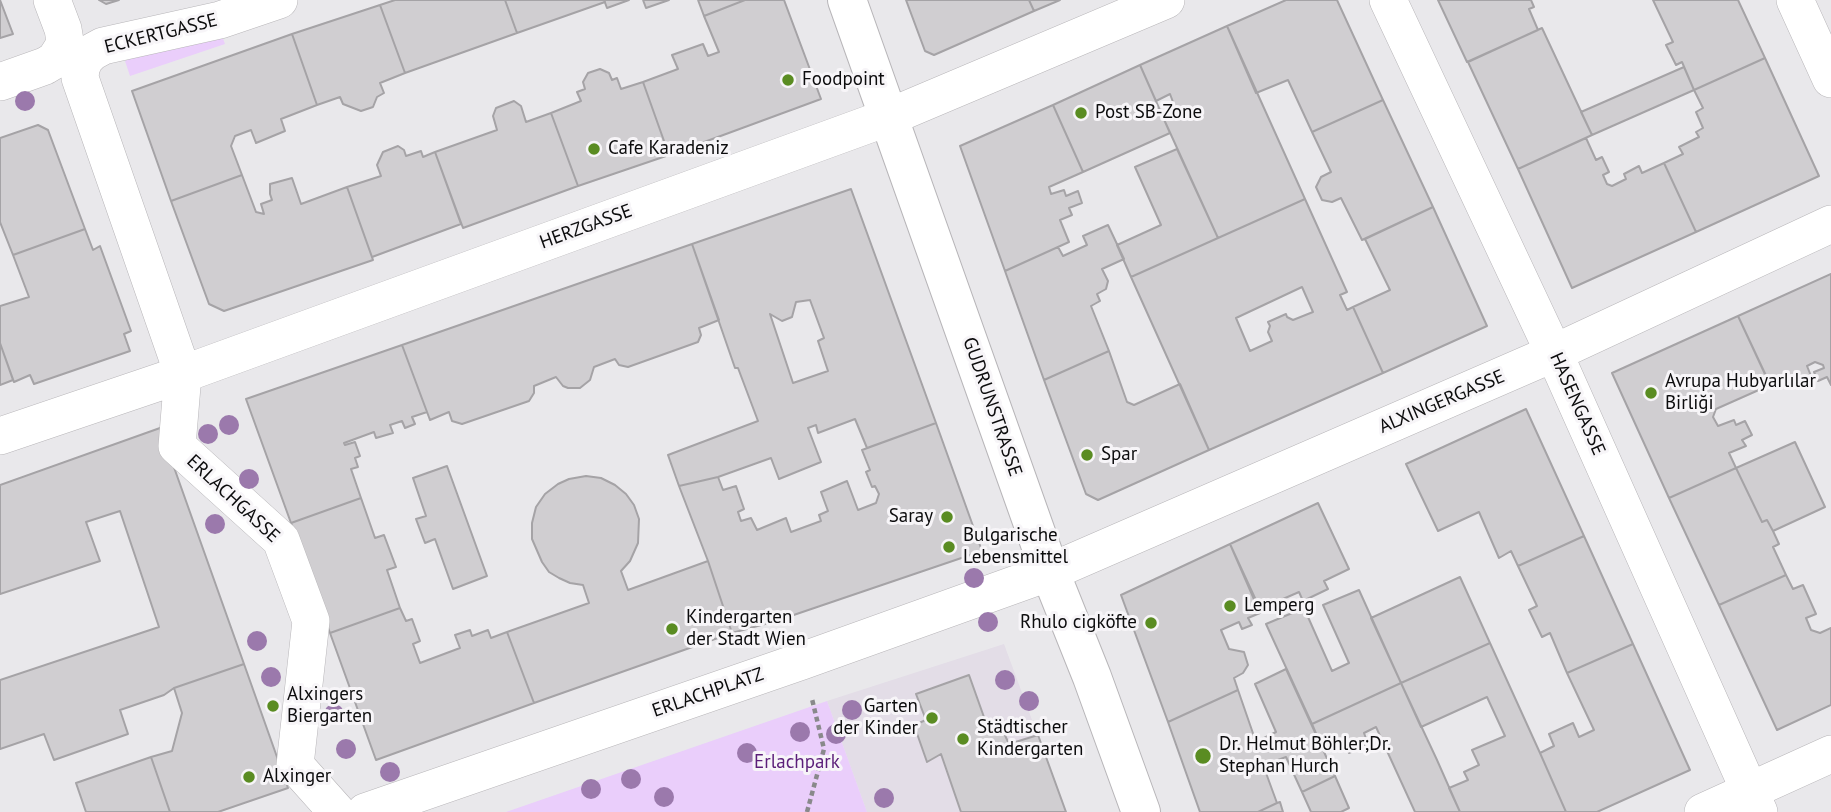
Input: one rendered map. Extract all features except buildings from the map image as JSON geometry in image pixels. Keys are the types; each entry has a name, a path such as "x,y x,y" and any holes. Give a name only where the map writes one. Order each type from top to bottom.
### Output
{"main road":[{"name":"GUDRUNSTRASSE","path":"847,0 1050,572 1141,812"}],"street":[{"name":"ERLACHGASSE","path":"52,0 65,41 81,68 80,78 183,374 177,446 281,540 311,621 295,765 337,812"},
{"name":"ECKERTGASSE","path":"0,82 74,54 92,52 103,46 220,20 279,0"},
{"name":"HERZGASSE","path":"0,436 183,374 889,117 1166,0"},
{"name":"HASENGASSE","path":"1388,0 1554,353 1754,801"},
{"path":"1795,0 1831,79"},
{"name":"ALXINGERGASSE","path":"1050,572 1554,353 1831,224"},
{"name":"ERLACHPLATZ","path":"365,812 1050,572"},
{"path":"1703,812 1754,801 1831,754"}],"path":[{"path":"802,661 824,749 807,812"}],"shaded area":[{"name":"Garten der Kinder","path":"1004,644 1066,812 867,812 827,701"}],"green space":[{"path":"222,36 225,44 130,76 125,61 134,56"},
{"name":"Erlachpark","path":"827,701 867,812 506,812"}],"place":[{"name":"Foodpoint","path":"788,80"},
{"name":"Post SB-Zone","path":"1081,113"},
{"name":"Cafe Karadeniz","path":"594,149"},
{"name":"Avrupa Hubyarlılar Birliği","path":"1651,393"},
{"name":"Spar","path":"1087,455"},
{"name":"Saray","path":"947,517"},
{"name":"Bulgarische Lebensmittel","path":"949,547"},
{"name":"Lemperg","path":"1230,606"},
{"name":"Rhulo cigköfte","path":"1151,623"},
{"name":"Kindergarten der Stadt Wien","path":"672,629"},
{"name":"Alxingers Biergarten","path":"273,706"},
{"name":"Garten der Kinder","path":"932,718"},
{"name":"Städtischer Kindergarten","path":"963,739"},
{"name":"Dr. Helmut Böhler;Dr. Stephan Hurch","path":"1203,756"},
{"name":"Alxinger","path":"249,777"}]}
